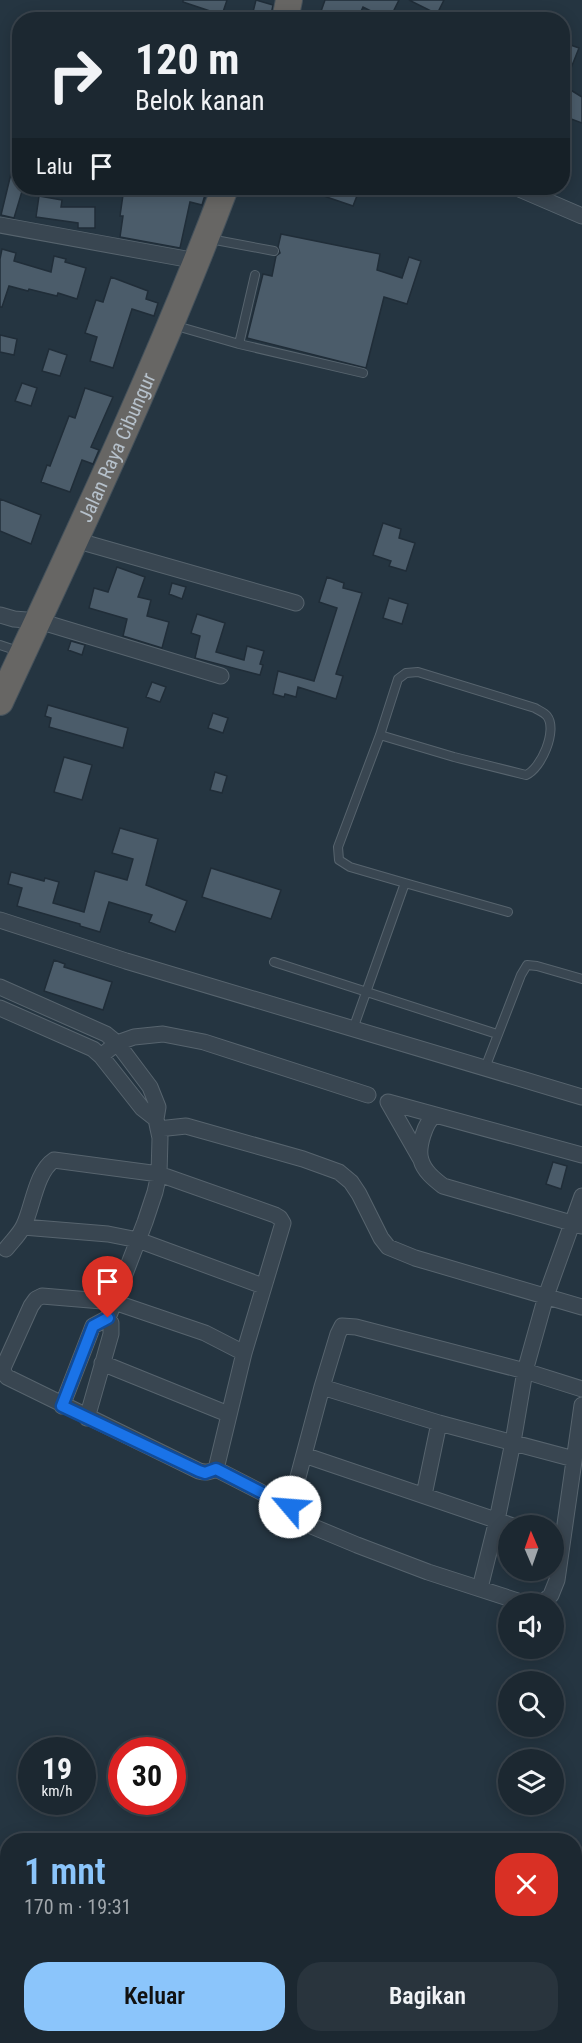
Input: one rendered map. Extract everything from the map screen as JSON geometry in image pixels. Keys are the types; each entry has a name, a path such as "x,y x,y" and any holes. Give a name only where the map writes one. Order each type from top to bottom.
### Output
{"highway":[{"name":"Jalan Raya Cibungur","path":"0,702 12,649 39,621 171,325 222,195"}],"street":[{"path":"533,195 582,216"},
{"path":"0,225 201,249"},
{"path":"75,540 296,603"},
{"path":"0,615 14,619 39,621 221,676"},
{"path":"0,920 126,961 582,1097"},
{"path":"0,987 106,1034 117,1043 150,1087 158,1107 159,1174 155,1192 108,1318 93,1326 62,1406"},
{"path":"15,1015 23,998"},
{"path":"0,1008 93,1050 101,1056 138,1104 157,1124 186,1126 303,1159 339,1172 351,1182 359,1194 381,1238 388,1247 415,1258 582,1307"},
{"path":"101,1056 117,1043 134,1037 163,1034 204,1042 368,1095"},
{"path":"577,1225 443,1186 427,1171 388,1102 582,1155"},
{"path":"420,1158 425,1127 428,1120 435,1115"},
{"path":"6,1249 23,1227 43,1173 48,1164 54,1160 159,1174 280,1218 283,1223 262,1286 216,1469"},
{"path":"480,1588 497,1520 525,1371 546,1296 577,1225 582,1196"},
{"path":"23,1227 88,1232 138,1240 262,1286"},
{"path":"244,1353 205,1333 114,1302 42,1296 36,1299 31,1306 3,1368 7,1377 62,1406 199,1471 205,1473 216,1469 290,1507"},
{"path":"87,1418 111,1334 111,1323 108,1318"},
{"path":"498,1594 428,1572 337,1537 297,1520 290,1513 338,1334 342,1326 347,1325 525,1371 582,1389"},
{"path":"102,1363 228,1414"},
{"path":"322,1387 439,1423 574,1459"},
{"path":"563,1515 582,1404"},
{"path":"424,1495 439,1423"},
{"path":"304,1455 497,1520"}],"lane":[{"path":"201,249 274,251"},
{"path":"239,344 255,275"},
{"path":"171,325 239,344 363,373"},
{"path":"380,735 526,775 532,773 539,764 548,743 551,726 547,715 535,708 418,672 406,672 398,679 380,735 338,847 339,860 350,867 508,912"},
{"path":"353,1029 405,883"},
{"path":"274,962 497,1034"},
{"path":"485,1068 527,965 582,979"}],"building":[{"path":"183,0 227,0 223,12 213,12 183,2"},
{"path":"256,0 273,5 272,12 253,12"},
{"path":"325,0 399,0 393,12 373,12 363,7 361,12 321,12"},
{"path":"409,0 444,0 438,12 433,12"},
{"path":"570,45 579,48 570,70"},
{"path":"570,90 582,97 582,123 571,119 570,121"},
{"path":"12,170 12,195 21,195 14,218 1,215"},
{"path":"123,195 205,195 202,205 190,202 180,248 120,237 123,216 120,216"},
{"path":"321,195 357,195 353,206"},
{"path":"39,196 62,200 61,207 95,207 95,228 78,228 78,223 36,217"},
{"path":"281,234 380,254 377,270 402,278 409,257 421,261 407,304 384,297 366,368 247,338 263,274 272,276 276,256 280,253 278,247"},
{"path":"2,249 16,253 14,261 51,272 54,256 86,268 77,299 58,293 57,296 9,286 2,307 0,307"},
{"path":"111,277 148,291 146,299 158,303 154,316 132,309 113,368 90,361 97,337 85,333 96,300 103,302"},
{"path":"0,335 17,339 14,355 0,352"},
{"path":"49,349 67,355 60,376 42,371"},
{"path":"22,383 37,388 31,406 15,401"},
{"path":"85,388 113,397 91,447 99,450 93,464 82,460 70,492 41,482 47,465 50,466 69,416 75,418"},
{"path":"0,499 41,515 31,544 0,531"},
{"path":"383,523 401,529 399,538 415,543 406,571 389,566 391,561 373,555"},
{"path":"117,567 145,577 138,597 151,600 147,616 169,622 162,648 123,636 127,619 89,608 94,588 108,592"},
{"path":"327,577 344,583 343,588 362,593 336,674 343,676 336,699 298,687 296,697 273,694 278,671 314,681 337,608 319,602"},
{"path":"172,583 186,587 182,599 169,594"},
{"path":"389,598 408,604 402,624 383,618"},
{"path":"197,614 225,623 216,652 244,660 247,646 264,651 260,664 263,665 260,675 195,658 200,636 191,633"},
{"path":"71,641 85,645 82,655 68,650"},
{"path":"152,682 166,687 160,702 146,697"},
{"path":"48,705 128,728 123,748 49,727 51,718 45,716"},
{"path":"213,713 228,718 223,733 208,728"},
{"path":"64,757 92,765 82,800 54,792"},
{"path":"215,772 227,776 222,793 210,790"},
{"path":"120,828 158,839 146,885 187,901 175,932 149,922 152,915 109,902 100,932 17,906 22,888 8,884 11,872 44,881 45,878 59,882 53,903 84,912 95,871 127,880 133,859 112,853"},
{"path":"211,868 281,890 271,919 202,897"},
{"path":"54,960 65,964 64,967 112,982 103,1010 44,991"},
{"path":"553,1162 567,1166 561,1189 546,1184"}],"route":[{"path":"108,1318 93,1326 62,1406 199,1471 205,1473 216,1469 290,1507"}]}
